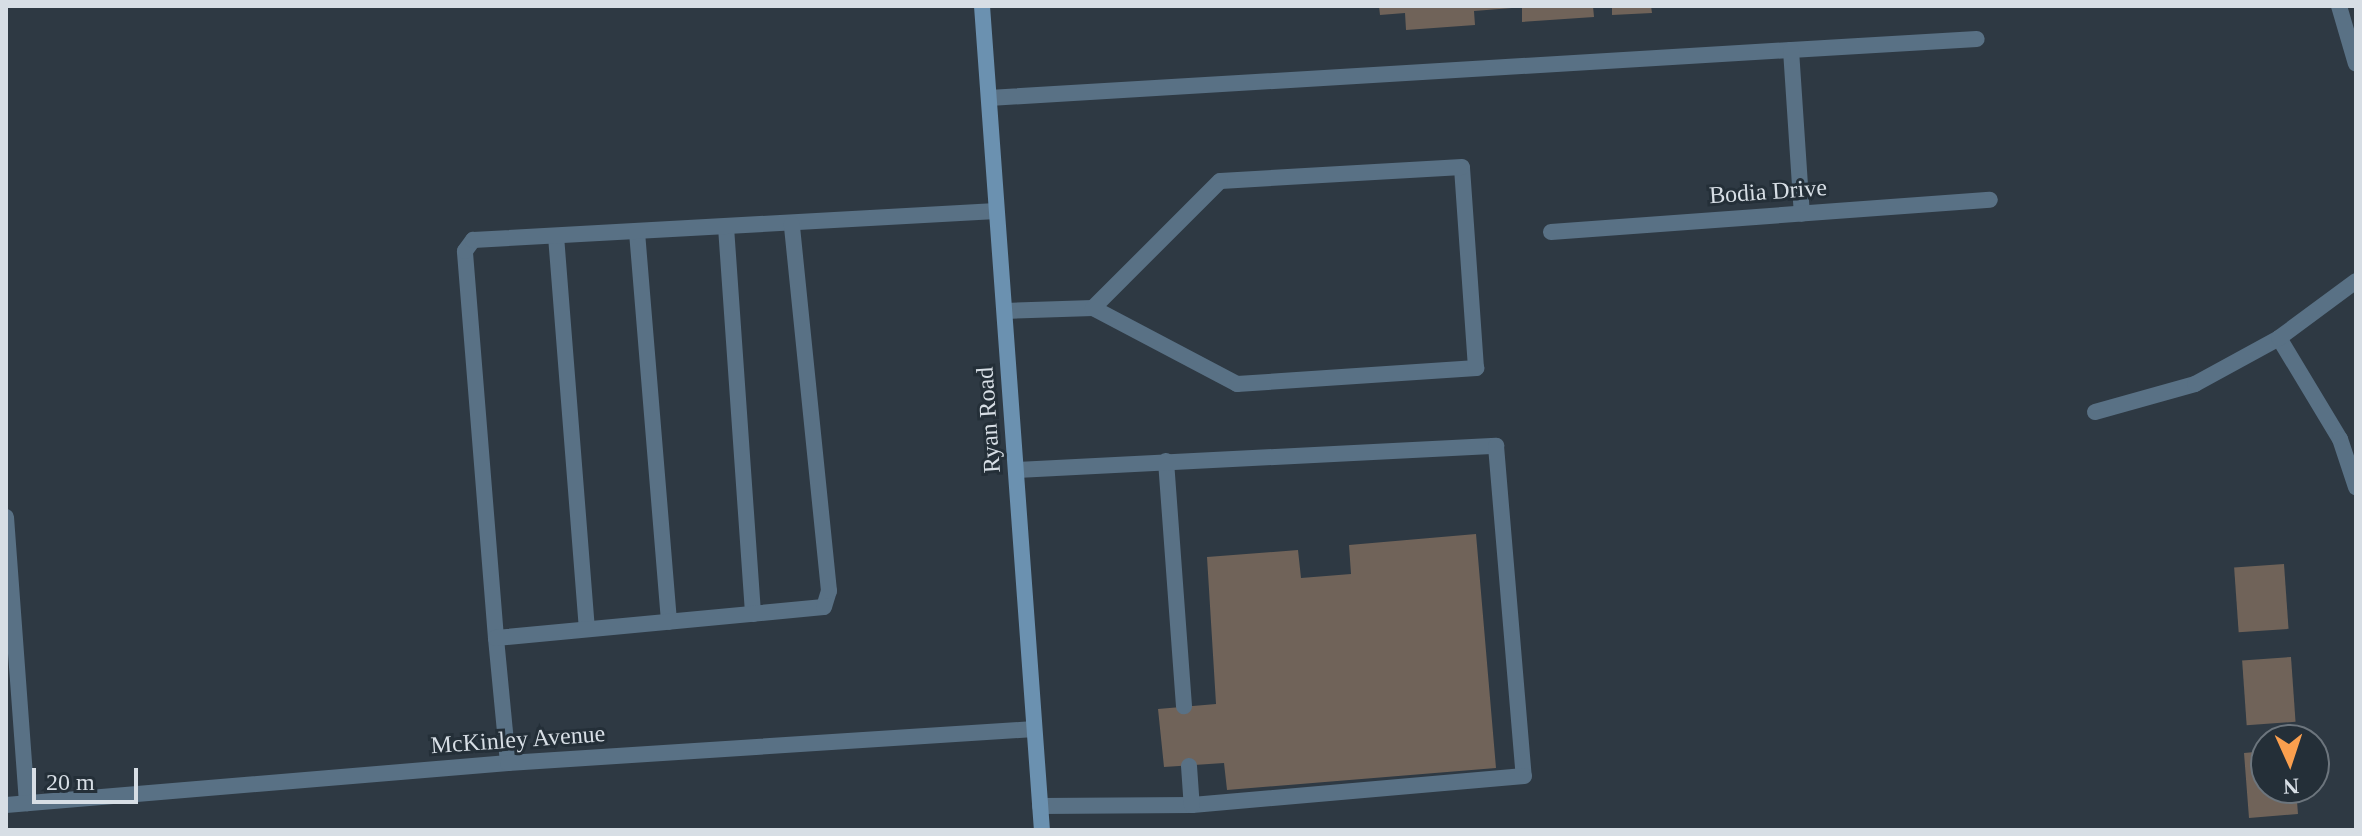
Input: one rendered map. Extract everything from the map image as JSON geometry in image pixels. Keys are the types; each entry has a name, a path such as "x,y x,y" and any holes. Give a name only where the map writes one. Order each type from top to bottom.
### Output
{"main road":[{"name":"Ryan Road","path":"982,6 1042,830"}],"street":[{"path":"2339,6 2356,64"},
{"path":"989,98 1977,39"},
{"path":"1791,50 1802,214"},
{"path":"1005,311 1093,308 1237,384 1476,368 1462,167 1220,181 1093,308"},
{"name":"Bodia Drive","path":"1551,232 1990,200"},
{"path":"508,763 465,251 473,240 996,211"},
{"path":"496,638 824,607 829,591 792,224"},
{"path":"726,227 753,614"},
{"path":"637,232 669,622"},
{"path":"556,236 587,629"},
{"path":"2095,412 2195,384 2279,338 2356,281"},
{"path":"2279,338 2340,439 2356,487"},
{"path":"1017,470 1496,446 1524,776 1192,805 1040,806"},
{"path":"1166,461 1184,706"},
{"path":"6,517 27,803"},
{"name":"McKinley Avenue","path":"6,805 508,763 1034,729"},
{"path":"1189,766 1192,805"}],"building":[{"path":"1379,6 1512,8 1474,11 1475,25 1406,30 1405,13 1380,15"},
{"path":"1522,6 1593,6 1594,17 1522,22"},
{"path":"1612,6 1651,6 1652,13 1612,15"},
{"path":"1476,534 1496,768 1227,790 1224,763 1164,767 1158,709 1216,704 1207,557 1298,550 1301,578 1351,574 1349,545"},
{"path":"2284,564 2289,629 2239,632 2234,567"},
{"path":"2291,657 2296,722 2247,725 2242,660"},
{"path":"2250,752 2250,804 2297,804 2298,814 2249,818 2244,753"}]}
